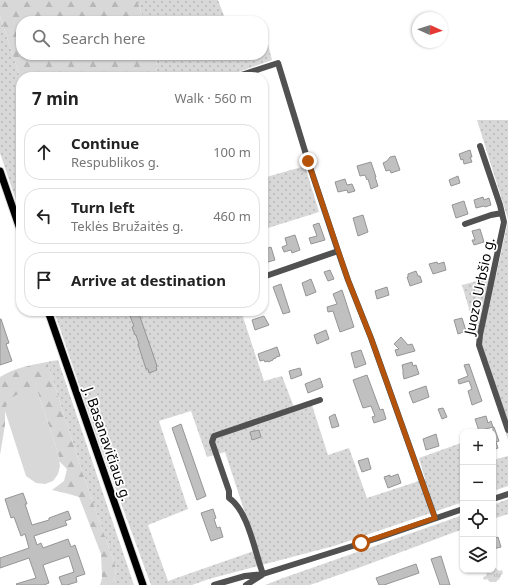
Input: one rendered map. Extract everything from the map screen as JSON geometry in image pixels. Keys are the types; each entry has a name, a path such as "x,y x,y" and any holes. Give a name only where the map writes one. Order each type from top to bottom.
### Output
{"main road":[{"path":"0,170 3,190 16,220"},
{"name":"J. Basanavičiaus g.","path":"50,316 143,585"}],"street":[{"path":"249,72 278,62 308,161 338,251 371,338 435,518"},
{"name":"Juozo Urbšio g.","path":"480,146 500,205 504,222 479,345 508,430"},
{"path":"465,224 502,213"},
{"path":"268,275 338,251"},
{"path":"263,574 249,530 239,508 229,498 229,491 212,442 214,436 320,400"},
{"path":"496,498 508,494"},
{"path":"214,585 245,576 263,574 378,538 460,510"},
{"path":"246,585 263,574"}],"green space":[{"path":"0,0 137,0 142,16 16,16 16,60 156,60 157,72 18,72 0,16"},
{"path":"137,0 218,0 224,16 142,16"},
{"path":"0,16 18,72 16,72 16,200 0,153"},
{"path":"268,44 272,60 238,72 157,72 156,60 268,60"},
{"path":"477,120 508,120 508,219"},
{"path":"305,166 319,212 268,228 268,177"},
{"path":"508,221 508,440 462,285 496,276"},
{"path":"56,316 243,316 264,381 282,376 294,407 312,405 328,455 349,448 367,498 425,479 419,458 460,443 460,503 334,546 209,579 192,585 151,585 100,446","holes":["191,411 207,457 225,452 257,550 168,581 148,525 188,509 159,421"]},
{"path":"58,360 134,585 113,585 116,568 84,477 47,362"},
{"path":"47,362 84,477 116,568 113,585 100,585 102,578 101,554 79,497 52,490 64,481 67,469 59,461 58,453 37,390 5,411 5,425 0,455 0,377 17,369"},
{"path":"37,390 58,453 60,466 58,474 53,481 45,484 36,483 26,476 5,411 8,400 23,391"},
{"path":"508,456 508,486 496,490 496,465 496,459"},
{"path":"508,499 508,514 496,518 496,504"},
{"path":"460,516 460,530 361,567 310,585 265,585"},
{"path":"496,568 499,571 502,570 503,574 496,582 490,582 487,579 484,580 483,577 486,576 487,573 496,573"}],"building":[{"path":"470,150 472,162 464,164 463,159 461,160 459,154"},
{"path":"395,156 400,170 391,173 390,170 386,171 383,163 390,157"},
{"path":"371,162 378,186 371,189 365,175 360,176 357,166"},
{"path":"458,176 460,183 451,186 449,180"},
{"path":"345,179 347,185 352,184 355,191 348,193 347,190 338,192 335,182"},
{"path":"483,197 484,200 489,198 491,205 476,208 474,200"},
{"path":"464,201 468,214 456,218 452,205"},
{"path":"363,215 368,232 358,236 353,218"},
{"path":"319,223 325,240 311,244 309,238 317,236 313,225"},
{"path":"480,229 484,242 474,245 472,240 475,240 472,231"},
{"path":"295,235 300,250 292,253 291,250 284,252 282,247 287,245 285,238"},
{"path":"271,247 275,260 268,262 268,248"},
{"path":"437,262 438,264 444,262 446,270 433,274 429,264"},
{"path":"330,270 334,279 328,281 324,272"},
{"path":"416,271 422,282 410,286 407,277 408,274"},
{"path":"311,279 316,292 306,296 302,283"},
{"path":"281,284 290,312 283,314 273,287"},
{"path":"387,287 389,295 377,299 375,291"},
{"path":"342,290 354,327 340,332 333,311 328,312 327,307 337,304 333,294"},
{"path":"130,316 140,316 157,366 157,370 149,373 148,369 146,369 136,335 132,327 134,326"},
{"path":"264,316 269,325 255,330 252,320"},
{"path":"462,318 466,331 458,334 454,320"},
{"path":"0,319 9,343 6,344 12,361 0,365"},
{"path":"326,330 329,339 317,344 314,335"},
{"path":"401,337 408,345 412,344 415,351 397,356 395,350 399,349 394,344"},
{"path":"277,347 280,356 268,362 265,362 264,360 260,361 258,354"},
{"path":"361,350 366,364 355,368 351,353"},
{"path":"412,362 413,366 416,365 419,374 404,379 402,365"},
{"path":"469,364 482,401 472,405 468,391 472,389 469,381 459,384 458,380 468,376 464,365"},
{"path":"300,368 302,375 291,379 289,371"},
{"path":"367,375 380,410 383,409 386,419 374,423 372,417 375,416 371,406 363,408 353,380"},
{"path":"320,378 323,387 308,393 305,384"},
{"path":"426,386 429,397 413,403 409,392"},
{"path":"443,408 447,417 442,419 438,409"},
{"path":"335,414 339,426 332,428 329,417"},
{"path":"486,416 488,423 491,421 493,427 478,429 475,419"},
{"path":"181,424 206,496 197,500 172,428"},
{"path":"259,430 261,437 252,440 250,432"},
{"path":"496,433 499,441 496,442"},
{"path":"436,434 439,446 426,450 423,439"},
{"path":"368,458 371,469 362,472 358,461"},
{"path":"398,474 401,483 388,488 384,477 390,475 390,477"},
{"path":"23,493 32,525 49,520 49,518 68,511 71,519 65,521 67,525 34,536 37,545 41,543 43,548 68,539 71,547 75,545 85,574 76,577 77,582 62,585 59,577 74,572 69,556 43,565 49,583 44,585 16,584 36,578 29,558 0,568 0,558 29,548 25,534 21,536 14,517 11,518 5,499"},
{"path":"213,509 217,528 220,527 223,537 211,541 201,513"},
{"path":"498,537 501,547 496,548 496,538"},
{"path":"441,556 450,585 440,585 431,559"},
{"path":"416,564 419,573 384,585 379,585 376,578"}],"route":[{"path":"308,161 348,280 371,338 435,518 361,543"}]}
